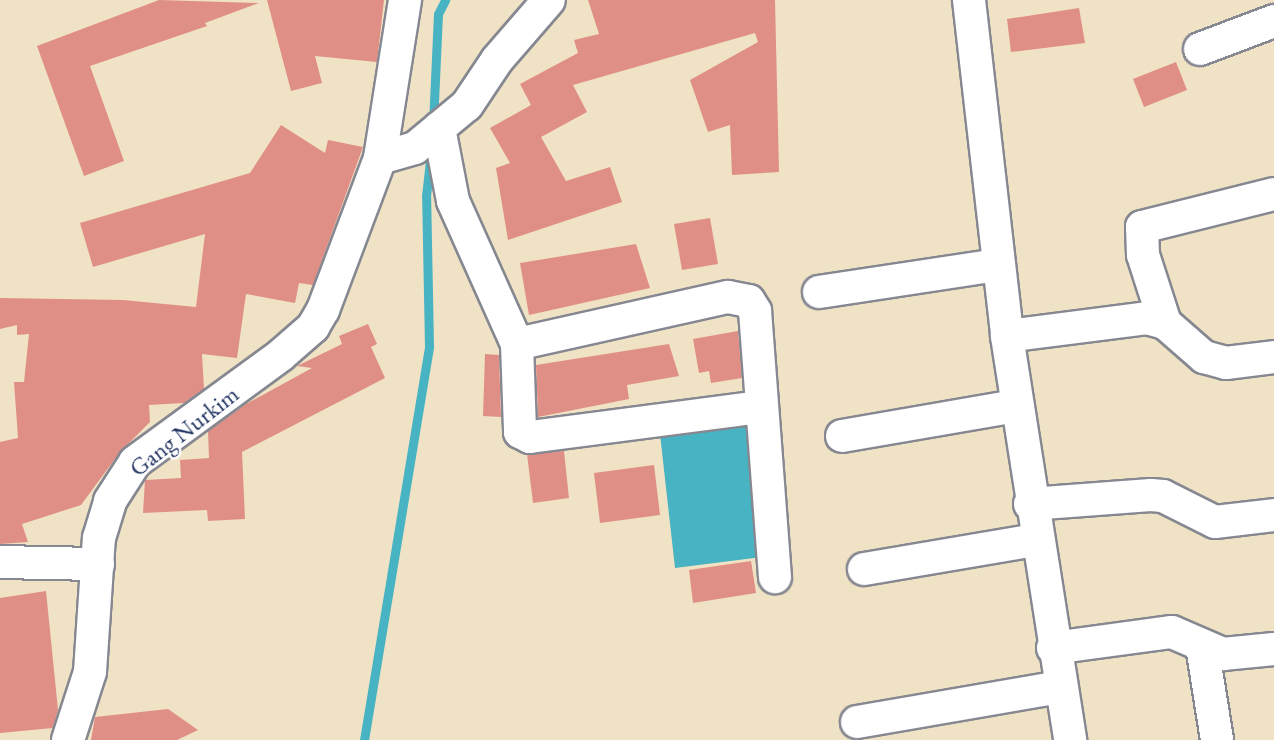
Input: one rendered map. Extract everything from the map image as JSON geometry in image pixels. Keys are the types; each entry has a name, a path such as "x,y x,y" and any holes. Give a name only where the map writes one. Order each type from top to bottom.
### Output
{"street":[{"name":"Gang Nurkim","path":"68,740 90,672 102,520 135,462 208,412 313,327 331,294 380,158 405,0"},
{"path":"380,158 430,136 467,105 497,60 549,0"},
{"path":"969,0 1016,407 1070,740"},
{"path":"1200,49 1274,20"},
{"path":"430,136 453,201 517,344 517,421 520,432 530,437 761,407"},
{"path":"1165,323 1143,255 1142,227 1274,194"},
{"path":"819,292 998,265"},
{"path":"517,344 728,297 745,298 755,311 775,578"},
{"path":"1007,336 1147,318 1165,323 1204,357 1226,363 1274,357"},
{"path":"842,436 1016,407"},
{"path":"1030,504 1151,495 1163,496 1215,522 1274,515"},
{"path":"864,569 1036,540"},
{"path":"0,562 97,564"},
{"path":"1054,648 1172,632 1223,654 1274,649"},
{"path":"1202,646 1217,740"},
{"path":"856,722 1060,687"}],"water":[{"path":"754,414 770,556 675,568 659,425"}],"building":[{"path":"159,0 259,3 205,23 207,26 90,66 124,161 84,176 37,46"},
{"path":"267,0 384,0 377,62 315,56 322,83 291,91"},
{"path":"588,0 775,0 779,172 732,175 730,125 708,132 690,80 758,42 755,33 573,85 587,112 541,137 566,181 610,167 622,202 508,240 496,168 510,163 490,128 531,105 520,84 578,53 574,40 599,34"},
{"path":"1079,8 1085,43 1011,52 1007,19"},
{"path":"1176,62 1187,90 1144,107 1133,79"},
{"path":"281,125 325,153 328,140 363,147 313,285 299,283 295,303 246,294 237,358 202,354 204,389 184,403 149,405 150,422 120,452 81,505 22,524 28,542 0,544 0,442 18,438 14,382 24,382 29,334 17,335 17,325 0,329 0,298 123,300 196,307 205,234 93,267 80,223 250,173"},
{"path":"710,218 718,264 682,270 674,224"},
{"path":"636,244 650,288 529,315 520,263"},
{"path":"368,324 377,344 371,347 385,378 242,452 245,519 208,521 207,510 143,513 145,480 181,478 180,460 209,458 208,431 246,404 312,368 297,366 342,344 339,336"},
{"path":"738,331 742,378 711,383 709,371 699,373 693,339"},
{"path":"669,344 679,376 627,385 629,399 538,417 536,365"},
{"path":"485,354 499,355 501,417 483,416"},
{"path":"564,451 569,498 533,503 527,454"},
{"path":"654,465 660,515 600,523 594,473"},
{"path":"751,561 756,593 693,603 689,570"},
{"path":"46,591 58,710 53,728 0,733 0,598"},
{"path":"168,709 198,730 177,740 91,740 95,717"}],"waterway":[{"path":"433,124 438,14 445,0"},
{"path":"364,740 429,346 426,196 431,152"}]}
